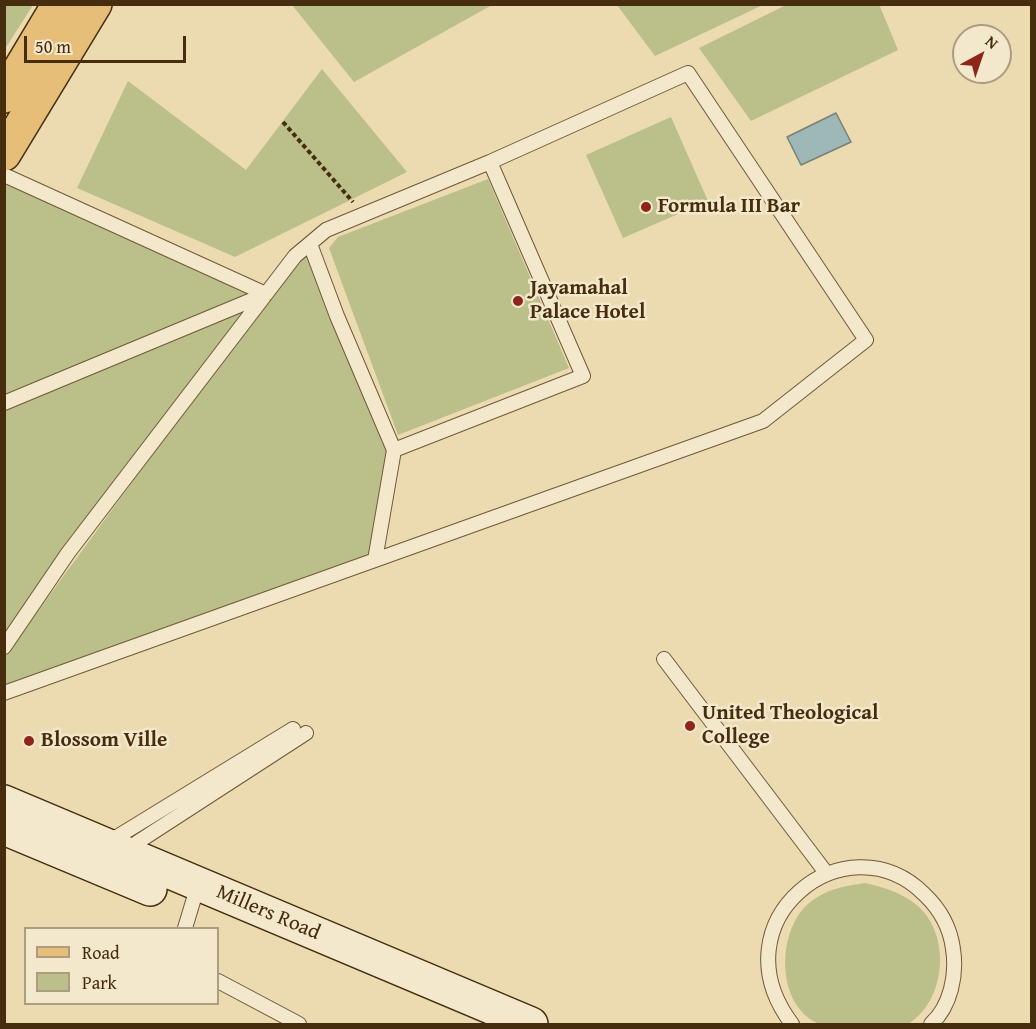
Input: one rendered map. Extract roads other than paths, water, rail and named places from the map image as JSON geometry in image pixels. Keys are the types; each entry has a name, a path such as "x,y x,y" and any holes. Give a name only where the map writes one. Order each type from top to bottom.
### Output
{"main road":[{"path":"4,96 59,4"},
{"path":"4,154 95,4"}],"street":[{"name":"Millers Road","path":"4,802 113,848 192,906 531,1024"},
{"name":"Millers Road","path":"4,828 472,1024"}],"lane":[{"path":"4,647 68,553 295,256 326,230 490,162 688,74 866,340 763,421 4,693"},
{"path":"394,450 583,376 490,162"},
{"path":"4,175 266,294"},
{"path":"310,244 337,316 394,450 375,560"},
{"path":"4,403 266,294"},
{"path":"664,659 827,874"},
{"path":"113,848 300,731"},
{"path":"792,1024 777,1004 768,975 768,943 780,913 800,889 827,874 857,867 888,872 916,885 938,907 951,934 955,965 949,995 931,1024"},
{"path":"219,982 299,1024"}],"water":[{"path":"836,113 851,142 801,165 787,137"}],"place":[{"name":"Formula III Bar","path":"646,207"},
{"name":"Jayamahal Palace Hotel","path":"518,301"},
{"name":"United Theological College","path":"690,726"},
{"name":"Blossom Ville","path":"29,741"}]}
